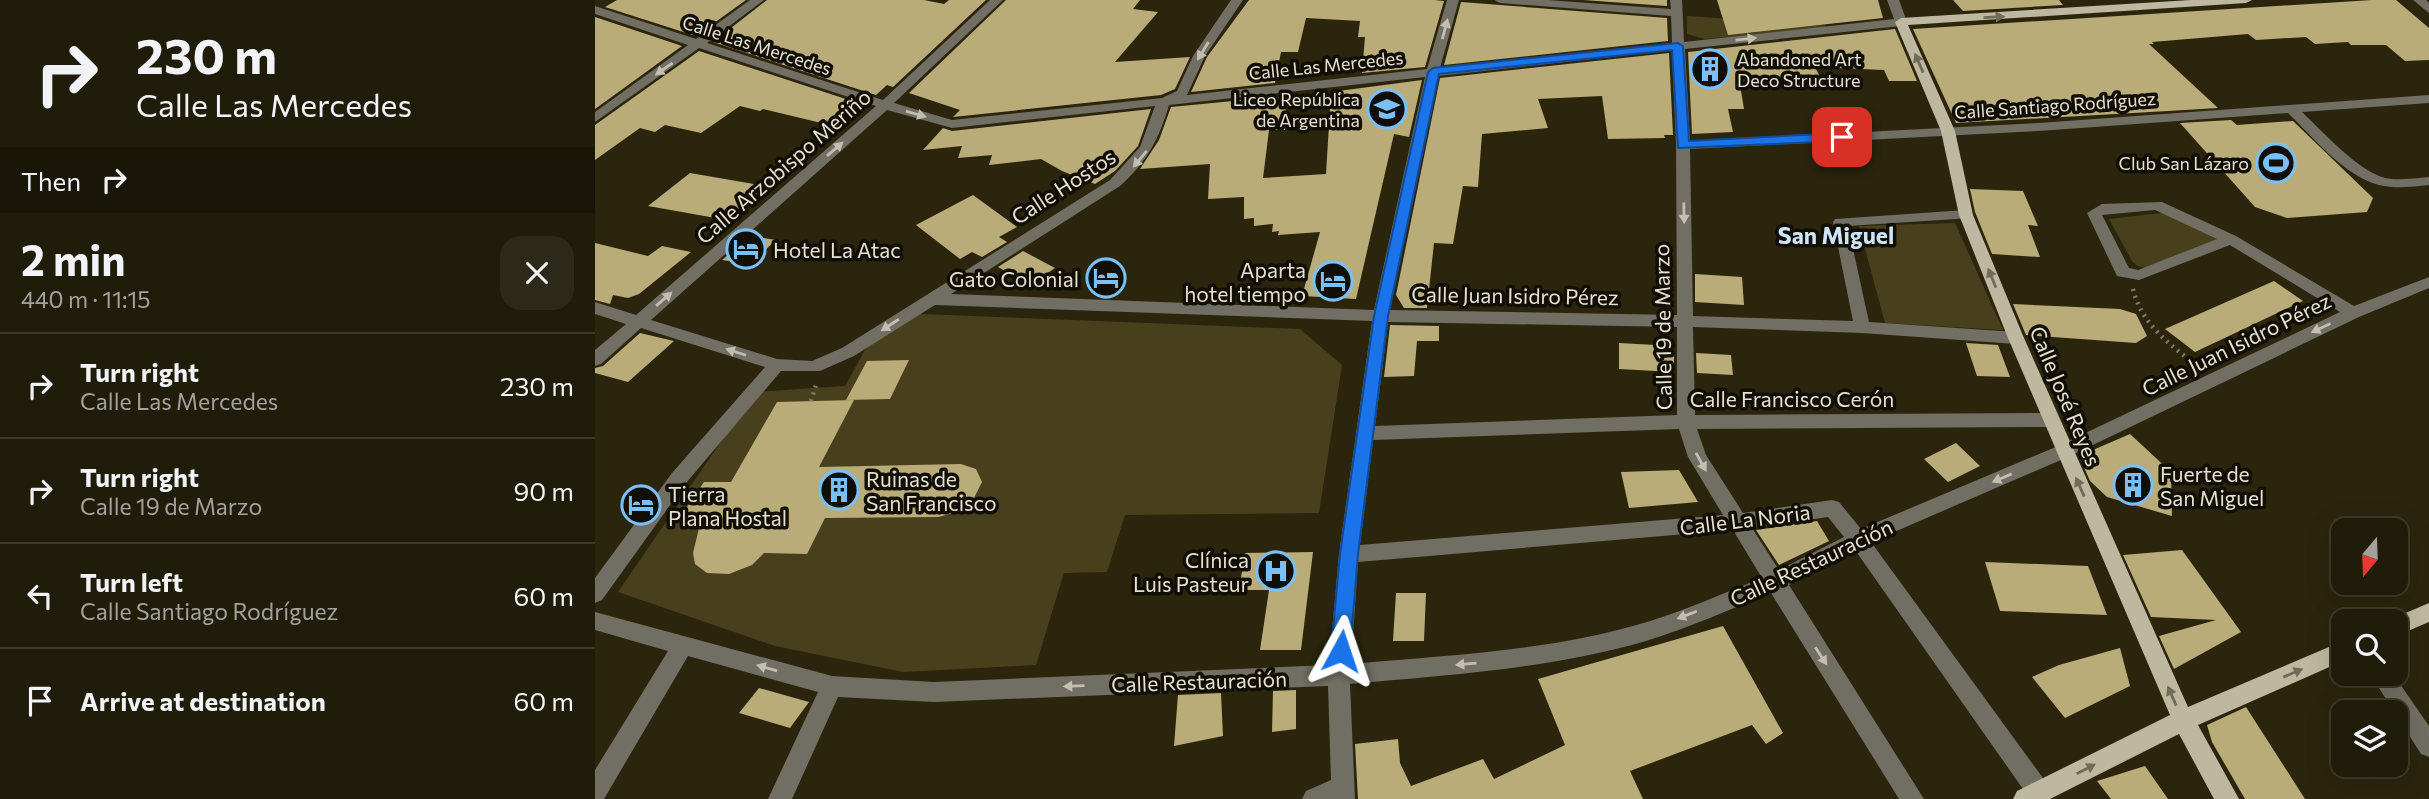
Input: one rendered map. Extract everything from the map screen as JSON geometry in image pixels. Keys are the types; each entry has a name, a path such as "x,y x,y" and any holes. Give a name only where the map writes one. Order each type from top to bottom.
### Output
{"main road":[{"name":"Calle Las Mercedes","path":"1901,22 2246,0"},
{"name":"Calle José Reyes","path":"1901,22 1948,131 1966,215 2016,338 2183,720 2227,799"},
{"path":"2408,622 2429,612"},
{"path":"2032,796 2183,720 2331,656"}],"street":[{"path":"595,118 758,0"},
{"name":"Calle Arzobispo Meriño","path":"595,360 885,105 997,0"},
{"name":"Calle Hostos","path":"595,308 777,365 814,367 848,352 1123,176 1139,162 1149,148 1163,102 1182,93 1199,56 1237,0"},
{"path":"1314,799 1343,793 1339,675 1349,554 1381,316 1433,72 1453,0"},
{"path":"1500,0 1676,6"},
{"name":"Calle José Reyes","path":"1893,0 1901,22"},
{"path":"2419,0 2429,9"},
{"name":"Calle 19 de Marzo","path":"1676,6 1683,145 1686,422 1697,457 1912,799"},
{"name":"Calle Las Mercedes","path":"595,10 885,105 952,124 1901,22"},
{"name":"Calle Santiago Rodríguez","path":"1683,145 1948,131 2429,99"},
{"path":"2291,109 2364,172 2378,180 2395,183 2429,181"},
{"path":"2231,239 2139,275 2131,275 2123,272 2094,213 2102,209 2157,205 2231,239 2353,313"},
{"path":"1862,327 1840,222 1966,215"},
{"name":"Calle Juan Isidro Pérez","path":"2064,451 2353,313 2429,282"},
{"name":"Calle Juan Isidro Pérez","path":"929,299 1381,316 1862,327 2016,338"},
{"path":"595,594 679,478 777,365"},
{"name":"Calle Francisco Cerón","path":"1366,433 1686,422 2051,419"},
{"name":"Calle Restauración","path":"595,621 832,686 934,692 1339,675 1487,662 1568,650 1647,631 1774,583 1858,539 2064,451"},
{"name":"Calle La Noria","path":"1349,554 1738,522 1832,508 1858,539 2032,796"},
{"path":"595,792 684,645"},
{"path":"780,799 832,686"},
{"path":"2389,686 2429,747"}],"path":[{"path":"2131,275 2135,305 2154,331 2214,379"}],"shaded area":[{"path":"1687,16 1825,25 1826,28 1705,39 1687,34"},
{"path":"2161,213 2174,215 2217,238 2216,241 2147,268 2137,266 2109,219"},
{"path":"1955,223 2003,330 1885,323 1859,226"},
{"path":"920,314 1300,329 1342,365 1319,513 1125,515 1107,572 1064,573 1036,665 903,672 775,646 618,592 755,392 845,386 865,350 885,334"}],"building":[{"path":"617,0 746,0 696,36 605,7"},
{"path":"767,0 924,0 944,4 949,0 986,0 893,87 887,85 876,95 713,42"},
{"path":"1006,0 1140,0 1133,9 1158,12 1115,62 1190,57 1175,89 1161,95 953,117 960,110 909,93"},
{"path":"1249,0 1444,1 1425,67 1362,73 1365,37 1358,37 1360,21 1306,18 1298,52 1281,52 1275,83 1191,92 1207,57"},
{"path":"1583,0 1667,0 1667,6"},
{"path":"1717,0 1878,0 1883,18 1728,35"},
{"path":"1953,0 2059,0 2063,5 1963,11"},
{"path":"2396,0 2429,28 2429,60 2405,61 2386,45 2351,45 2348,42 2315,44 2306,37 2256,40 2248,34 2149,44 2218,108 1956,123 1913,29"},
{"path":"1461,2 1667,18 1668,41 1444,65"},
{"path":"595,17 682,46 595,109"},
{"path":"1895,29 1917,81 1889,81 1884,70 1815,67 1821,79 1790,79 1793,84 1740,85 1744,109 1728,109 1733,132 1692,134 1688,52"},
{"path":"699,51 864,105 838,127 740,106 701,133 665,125 655,132 640,128 595,160 595,125"},
{"path":"1669,53 1673,135 1664,135 1665,138 1608,139 1602,96 1538,99 1548,128 1482,134 1478,187 1463,186 1453,244 1434,243 1427,308 1404,308 1396,295 1440,78"},
{"path":"1422,80 1409,137 1394,134 1356,299 1302,296 1320,232 1278,235 1279,231 1272,232 1273,224 1254,226 1254,218 1244,219 1244,197 1208,199 1210,164 1140,169 1159,140 1171,107 1286,96 1285,130 1269,130 1263,178 1326,174 1331,92"},
{"path":"1151,109 1138,146 1115,171 1095,184 1041,159 989,165 992,155 958,158 962,146 923,150 943,128 952,131"},
{"name":"Club San Lázaro","path":"2231,120 2237,125 2293,121 2373,198 2367,212 2287,218 2255,207 2180,123"},
{"path":"690,173 766,186 727,220 648,206"},
{"path":"1970,189 2023,191 2038,226 2028,225 2040,257 1992,254 1975,212"},
{"path":"973,195 1017,227 999,237 1007,242 982,257 972,252 960,259 916,225"},
{"name":"Hotel La Atac","path":"750,236 776,240 750,264 722,260"},
{"path":"595,243 648,256 662,246 691,252 639,294 628,298 613,295 610,304 595,300"},
{"path":"1023,251 1055,268 1030,285 998,267"},
{"path":"1695,274 1742,277 1744,305 1695,302"},
{"path":"2274,281 2303,301 2195,352 2165,329"},
{"path":"2013,304 2120,309 2136,314 2147,336 2136,343 2026,335"},
{"path":"1390,325 1439,326 1439,341 1417,341 1414,376 1384,377"},
{"path":"640,333 674,341 628,382 595,373 595,368 603,366"},
{"path":"1619,343 1656,345 1656,350 1674,352 1674,372 1619,369"},
{"path":"1966,343 1998,345 2010,377 1977,376"},
{"path":"1696,353 1731,355 1733,375 1697,373"},
{"path":"909,360 890,399 846,400 867,361"},
{"name":"Ruinas de San Francisco","path":"854,400 819,467 961,464 976,469 982,482 974,498 958,512 938,517 825,518 807,554 764,553 752,565 729,574 707,573 695,564 693,553 700,524 677,522 704,482 731,482 777,402"},
{"name":"Fuerte de San Miguel","path":"2130,434 2171,472 2172,516 2107,497 2090,481 2079,456"},
{"path":"1956,443 1980,466 1948,482 1924,459"},
{"path":"1679,470 1698,502 1629,508 1621,472"},
{"path":"1817,521 1829,541 1779,565 1756,530"},
{"path":"2182,550 2241,632 2174,669 2159,636 2216,620 2151,617 2123,555"},
{"path":"1313,552 1301,650 1260,650 1269,590 1239,590 1245,553"},
{"path":"1985,562 2088,566 2107,615 2000,611"},
{"path":"1396,593 1426,593 1424,641 1393,641"},
{"path":"1723,626 1783,733 1766,744 1752,725 1630,771 1643,799 1358,799 1355,744 1398,739 1400,763 1411,786 1483,759 1494,779 1565,745 1538,679"},
{"path":"2120,648 2130,686 2065,718 2032,677 2059,665"},
{"path":"759,688 809,702 790,728 739,713"},
{"path":"1296,690 1296,729 1272,732 1273,691"},
{"path":"1221,693 1223,736 1174,746 1178,695"},
{"path":"2246,707 2305,799 2245,799 2212,742 2207,725"},
{"path":"2145,766 2168,799 2111,799 2097,781"}],"place":[{"name":"Abandoned Art Deco Structure","path":"1710,69"},
{"name":"Liceo República de Argentina","path":"1387,109"},
{"name":"Club San Lázaro","path":"2276,163"},
{"name":"Hotel La Atac","path":"746,249"},
{"name":"Gato Colonial","path":"1106,278"},
{"name":"Aparta hotel tiempo","path":"1333,281"},
{"name":"Fuerte de San Miguel","path":"2133,485"},
{"name":"Ruinas de San Francisco","path":"839,490"},
{"name":"Tierra Plana Hostal","path":"641,505"},
{"name":"Clínica Luis Pasteur","path":"1276,571"}],"district":[{"name":"San Miguel","path":"1836,235"}],"route":[{"path":"1341,651 1349,554 1381,316 1433,72 1678,46 1683,145 1842,137"}]}
